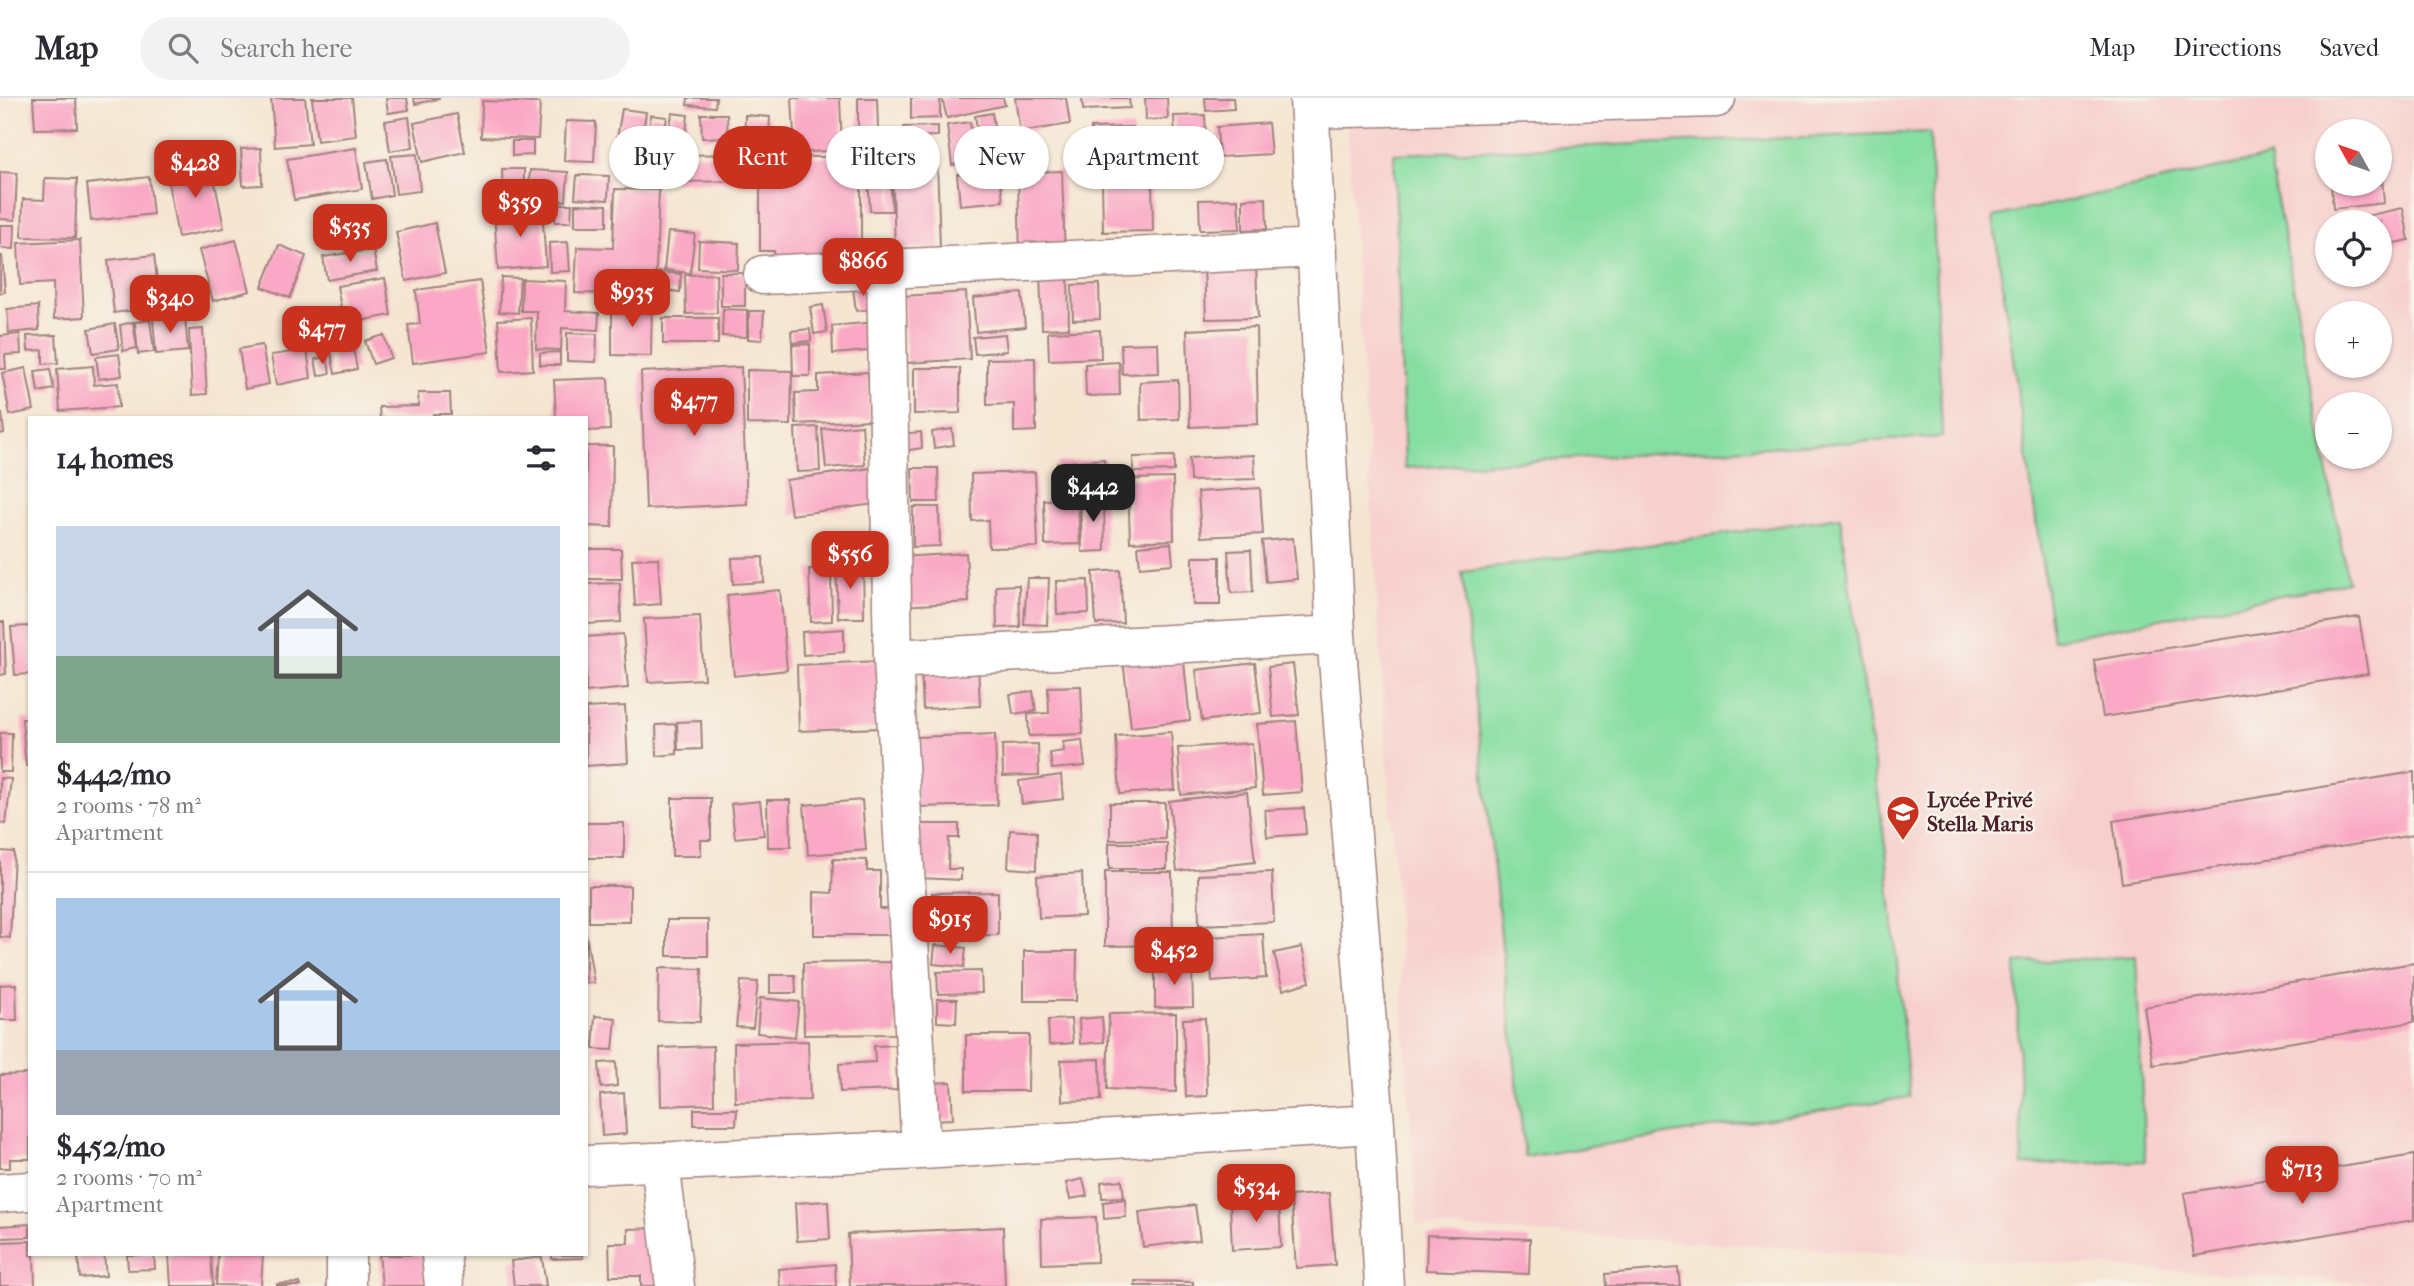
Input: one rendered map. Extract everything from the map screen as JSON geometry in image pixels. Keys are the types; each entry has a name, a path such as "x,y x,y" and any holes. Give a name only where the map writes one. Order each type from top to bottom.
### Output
{"street":[{"path":"1384,1286 1336,635 1310,104 1716,98"},
{"path":"763,275 1317,248"},
{"path":"886,268 893,659 921,1150"},
{"path":"893,659 1336,635"},
{"path":"588,1165 921,1150 1374,1124"},
{"path":"660,1162 675,1286"},
{"path":"0,1193 28,1191"},
{"path":"346,1256 346,1286"},
{"path":"441,1256 444,1286"}],"shaded area":[{"name":"Lycée Privé Stella Maris","path":"1946,98 2414,98 2414,1285 1417,1226 1346,108"}],"green space":[{"path":"1930,132 1942,437 1405,468 1394,154"},
{"path":"2269,157 2315,404 2315,469 2327,469 2348,582 2053,640 1993,217"},
{"path":"1840,517 1886,852 1910,1097 1525,1157 1462,572"},
{"path":"2136,956 2145,1161 2022,1165 2016,963"}],"building":[{"path":"33,98 76,98 77,128 35,129"},
{"path":"271,98 305,98 310,144 275,147"},
{"path":"312,98 352,98 356,136 317,141"},
{"path":"386,98 407,98 409,110 388,113"},
{"path":"414,98 439,98 439,99 415,104"},
{"path":"688,98 716,98 715,107 687,105"},
{"path":"792,98 840,98 841,126 826,126 826,151 812,152 812,126 794,126"},
{"path":"858,98 877,98 878,126 858,126"},
{"path":"911,98 940,98 940,118 911,119"},
{"path":"942,98 1003,98 1005,105 947,118"},
{"path":"1015,98 1066,98 1070,124 1049,127 1019,126"},
{"path":"1082,98 1129,98 1130,108 1083,110"},
{"path":"1145,98 1167,98 1168,119 1146,120"},
{"path":"1205,98 1233,98 1234,109 1206,111"},
{"path":"482,101 540,103 538,139 481,137"},
{"path":"622,109 646,112 644,126 619,126"},
{"path":"672,113 688,115 687,126 670,126"},
{"path":"992,113 994,126 977,126 975,116"},
{"path":"457,114 465,152 422,162 414,123"},
{"path":"701,114 727,114 728,126 713,126 713,138 702,138"},
{"path":"651,115 667,117 666,126 649,126"},
{"path":"745,115 770,117 769,126 745,126"},
{"path":"1205,115 1206,126 1174,126 1174,116"},
{"path":"409,117 413,147 390,151 385,121"},
{"path":"566,121 596,122 594,162 564,161"},
{"path":"970,122 971,126 954,126 952,165 947,125"},
{"path":"1268,123 1271,154 1224,157 1224,126"},
{"path":"512,141 533,141 533,155 512,156"},
{"path":"261,148 262,185 243,186 241,149"},
{"path":"356,148 362,189 294,200 287,159"},
{"path":"417,154 420,191 396,194 391,156"},
{"path":"713,154 713,181 699,182 699,155"},
{"path":"812,157 826,157 826,189 861,189 861,265 773,266 774,251 760,251 760,189 812,189"},
{"path":"387,159 392,195 372,199 366,162"},
{"path":"211,163 224,228 178,237 166,171"},
{"path":"502,169 524,169 524,208 503,208"},
{"path":"530,170 568,172 566,201 528,199"},
{"path":"1062,171 1065,258 1020,259 1018,189 1049,189 1049,172"},
{"path":"0,172 17,173 15,220 0,219"},
{"path":"577,175 609,176 608,200 575,198"},
{"path":"149,177 153,214 91,221 87,184"},
{"path":"45,178 77,179 75,238 22,237 23,199 44,200"},
{"path":"615,189 659,190 655,295 575,293 577,247 613,248"},
{"path":"869,189 891,189 892,211 870,211"},
{"path":"893,189 938,189 940,248 895,249"},
{"path":"958,189 1001,189 1003,201 960,205"},
{"path":"1102,189 1152,189 1153,231 1103,232"},
{"path":"2332,196 2383,196 2384,203 2333,209"},
{"path":"1266,198 1267,229 1243,230 1243,199"},
{"path":"1238,199 1240,229 1200,230 1199,200"},
{"path":"555,204 572,204 571,222 555,222"},
{"path":"575,204 607,205 607,226 575,226"},
{"path":"542,208 546,266 498,270 494,212"},
{"path":"2403,208 2409,240 2392,244 2392,210"},
{"path":"435,223 445,273 406,281 396,232"},
{"path":"0,225 15,225 14,249 0,248"},
{"path":"377,226 378,244 357,247 355,228"},
{"path":"668,232 695,234 690,273 664,270"},
{"path":"80,240 84,317 54,319 53,283 20,285 18,243"},
{"path":"236,240 250,291 213,301 199,250"},
{"path":"699,241 739,243 738,270 698,268"},
{"path":"568,242 570,271 550,272 549,243"},
{"path":"279,245 306,256 290,298 262,287"},
{"path":"373,249 377,271 327,280 323,257"},
{"path":"154,255 160,307 114,313 108,260"},
{"path":"0,256 5,292 0,293"},
{"path":"1256,264 1258,318 1206,319 1204,265"},
{"path":"1068,271 1069,328 1042,329 1040,272"},
{"path":"659,272 681,274 680,292 657,289"},
{"path":"721,273 745,273 745,306 721,306"},
{"path":"716,274 717,313 686,314 685,275"},
{"path":"501,277 520,278 518,313 499,312"},
{"path":"385,278 391,315 344,324 337,286"},
{"path":"522,279 566,281 565,311 599,313 598,330 562,328 561,350 536,349 537,311 521,311"},
{"path":"480,281 490,352 413,363 408,325 420,324 416,290"},
{"path":"1099,284 1100,319 1073,320 1072,285"},
{"path":"870,286 873,309 856,311 853,288"},
{"path":"966,292 970,359 907,363 903,296"},
{"path":"1022,293 1025,327 976,332 973,298"},
{"path":"612,302 652,302 651,356 612,355"},
{"path":"823,305 827,332 814,334 810,307"},
{"path":"38,306 39,330 9,333 7,309"},
{"path":"723,309 747,310 747,337 722,336"},
{"path":"749,311 764,311 762,340 748,339"},
{"path":"185,316 188,351 156,354 153,319"},
{"path":"531,318 533,370 501,372 498,320"},
{"path":"663,318 718,318 718,344 663,344"},
{"path":"150,320 154,352 138,354 135,322"},
{"path":"133,322 137,348 123,351 120,325"},
{"path":"876,322 879,350 833,354 832,326"},
{"path":"115,324 119,349 93,353 89,329"},
{"path":"1256,327 1258,424 1190,427 1187,330"},
{"path":"203,329 207,394 192,395 189,330"},
{"path":"810,329 811,341 792,343 791,331"},
{"path":"1100,330 1101,358 1049,360 1048,332"},
{"path":"567,333 597,334 596,362 567,361"},
{"path":"20,334 21,354 5,355 6,369 0,369 0,336"},
{"path":"1005,334 1007,351 975,354 973,337"},
{"path":"56,335 58,363 43,364 43,350 28,351 27,336"},
{"path":"384,335 391,358 373,364 365,341"},
{"path":"351,337 357,369 335,374 329,342"},
{"path":"1158,343 1159,373 1122,374 1121,344"},
{"path":"810,344 810,376 793,376 792,345"},
{"path":"262,345 269,384 245,389 239,349"},
{"path":"307,350 311,378 276,385 271,355"},
{"path":"560,352 560,365 540,365 540,353"},
{"path":"119,354 122,376 99,379 96,357"},
{"path":"327,357 330,373 318,376 315,359"},
{"path":"1035,358 1036,431 1014,432 1014,404 987,405 987,359"},
{"path":"1119,362 1120,395 1086,396 1085,364"},
{"path":"93,366 94,385 118,383 119,407 60,411 57,369"},
{"path":"741,367 747,504 646,509 641,372"},
{"path":"26,368 34,410 10,415 2,373"},
{"path":"914,368 960,368 960,413 914,414"},
{"path":"50,369 54,389 38,392 35,371"},
{"path":"747,370 792,371 791,425 747,424"},
{"path":"868,372 870,420 796,424 795,393 818,392 818,375"},
{"path":"608,378 610,430 588,431 588,416 556,416 554,380"},
{"path":"1178,380 1179,419 1141,420 1140,382"},
{"path":"418,393 450,393 451,414 380,416 379,407 419,406"},
{"path":"0,414 4,433 0,434"},
{"path":"862,425 865,465 826,468 822,429"},
{"path":"818,427 820,471 797,472 795,428"},
{"path":"952,429 954,445 934,448 932,432"},
{"path":"921,432 922,448 902,451 900,434"},
{"path":"588,446 613,446 612,527 588,526"},
{"path":"1254,455 1255,479 1190,481 1189,458"},
{"path":"1174,456 1174,471 1133,472 1133,457"},
{"path":"1104,459 1106,488 1059,492 1057,463"},
{"path":"871,468 876,504 791,515 786,480"},
{"path":"912,468 938,468 939,502 913,502"},
{"path":"1035,472 1038,547 989,548 988,520 972,521 971,474"},
{"path":"1173,478 1174,540 1130,542 1128,479"},
{"path":"1260,488 1263,534 1201,537 1198,492"},
{"path":"1080,496 1104,496 1105,551 1082,552"},
{"path":"1078,499 1080,544 1045,545 1044,500"},
{"path":"913,507 939,507 940,546 913,547"},
{"path":"1293,538 1297,579 1266,582 1262,541"},
{"path":"1171,543 1173,564 1140,567 1138,546"},
{"path":"588,549 621,549 622,579 588,579"},
{"path":"1251,550 1253,592 1231,593 1228,551"},
{"path":"966,553 969,602 901,606 899,557"},
{"path":"763,557 764,582 733,584 732,558"},
{"path":"1193,557 1220,557 1220,605 1193,605"},
{"path":"658,558 661,604 635,606 632,559"},
{"path":"863,564 864,618 838,618 836,565"},
{"path":"831,568 832,621 811,622 809,569"},
{"path":"1120,570 1123,623 1096,624 1093,572"},
{"path":"1027,578 1049,578 1047,625 1024,624"},
{"path":"1088,580 1089,613 1057,614 1056,581"},
{"path":"620,583 621,622 588,624 588,584"},
{"path":"1019,585 1020,627 997,628 996,586"},
{"path":"780,590 787,670 734,676 727,595"},
{"path":"700,616 704,679 648,682 644,619"},
{"path":"2359,617 2368,674 2103,717 2094,660"},
{"path":"0,622 4,622 6,674 0,675"},
{"path":"28,626 28,674 15,675 11,627"},
{"path":"844,629 844,652 803,655 802,632"},
{"path":"623,634 628,688 588,692 588,637"},
{"path":"1183,653 1190,720 1131,727 1123,660"},
{"path":"879,661 881,728 799,731 797,665"},
{"path":"1255,663 1261,713 1202,721 1196,670"},
{"path":"978,664 980,706 923,709 921,667"},
{"path":"1293,664 1299,715 1273,717 1268,667"},
{"path":"1081,686 1083,734 1029,736 1028,714 1049,713 1048,687"},
{"path":"1033,691 1036,711 1013,714 1010,694"},
{"path":"625,706 628,763 588,766 588,708"},
{"path":"22,719 28,719 26,766"},
{"path":"701,721 702,749 678,750 677,722"},
{"path":"1296,721 1302,792 1263,795 1257,724"},
{"path":"676,724 677,754 657,756 656,725"},
{"path":"1171,732 1175,790 1120,794 1116,736"},
{"path":"0,733 12,733 11,772 0,772"},
{"path":"995,734 997,805 916,807 915,737"},
{"path":"1082,740 1085,766 1052,769 1050,753 1064,751 1063,742"},
{"path":"1252,743 1255,788 1181,795 1178,748"},
{"path":"1038,744 1039,775 1003,776 1002,745"},
{"path":"2414,772 2414,835 2122,883 2113,821"},
{"path":"1061,775 1063,799 1022,804 1019,781"},
{"path":"0,778 11,779 6,824 0,823"},
{"path":"1247,792 1255,862 1177,871 1169,801"},
{"path":"672,798 711,798 711,840 701,840 701,856 672,856"},
{"path":"767,800 790,800 791,847 768,847"},
{"path":"862,800 866,850 808,855 804,805"},
{"path":"760,801 764,835 735,838 731,804"},
{"path":"1110,803 1165,803 1165,839 1110,840"},
{"path":"1304,808 1306,834 1267,837 1265,810"},
{"path":"588,823 624,823 624,858 588,858"},
{"path":"920,824 959,824 959,838 949,838 948,869 961,869 961,880 919,878"},
{"path":"1010,830 1037,832 1036,870 1008,868"},
{"path":"1109,843 1167,843 1167,869 1109,869"},
{"path":"0,851 14,852 10,938 0,937"},
{"path":"833,859 867,860 867,871 880,871 880,909 893,909 892,935 814,935 814,892 832,893"},
{"path":"1105,872 1172,872 1173,945 1105,946"},
{"path":"1272,872 1274,922 1199,925 1198,875"},
{"path":"1082,873 1084,916 1039,918 1037,876"},
{"path":"589,886 630,886 630,922 589,922"},
{"path":"998,892 998,935 932,936 932,893"},
{"path":"667,920 708,920 708,956 667,956"},
{"path":"1263,934 1266,978 1212,982 1209,937"},
{"path":"935,945 966,948 964,967 933,964"},
{"path":"588,946 594,983 588,983"},
{"path":"1302,947 1310,982 1283,990 1274,953"},
{"path":"1024,951 1077,951 1076,1001 1024,1001"},
{"path":"896,962 897,1034 804,1035 803,963"},
{"path":"2414,963 2414,1022 2153,1065 2144,1007"},
{"path":"1192,966 1193,1007 1155,1008 1155,967"},
{"path":"659,968 702,969 700,1022 658,1021"},
{"path":"981,971 982,993 938,994 937,972"},
{"path":"770,975 795,975 796,993 770,993"},
{"path":"741,981 758,982 753,1028 736,1027"},
{"path":"16,984 17,1020 0,1020 0,985"},
{"path":"760,998 799,1002 795,1037 757,1033"},
{"path":"937,999 957,999 956,1023 937,1022"},
{"path":"1176,1013 1176,1092 1107,1089 1109,1014"},
{"path":"595,1016 616,1018 613,1050 593,1049"},
{"path":"1102,1017 1104,1042 1080,1044 1079,1019"},
{"path":"1205,1018 1207,1096 1186,1097 1183,1019"},
{"path":"1071,1019 1073,1043 1049,1045 1048,1020"},
{"path":"966,1035 1029,1035 1028,1091 966,1091"},
{"path":"808,1041 810,1100 735,1102 734,1043"},
{"path":"896,1045 897,1090 840,1092 839,1064 875,1062 874,1046"},
{"path":"713,1046 714,1104 661,1106 660,1048"},
{"path":"1100,1059 1101,1100 1062,1101 1061,1060"},
{"path":"616,1062 617,1086 601,1088 599,1063"},
{"path":"28,1074 28,1159 10,1159 10,1168 0,1168 0,1075"},
{"path":"951,1082 953,1119 931,1120 929,1083"},
{"path":"624,1093 626,1134 602,1136 600,1095"},
{"path":"694,1109 737,1109 736,1125 694,1125"},
{"path":"2414,1155 2414,1220 2194,1256 2184,1193"},
{"path":"1083,1179 1087,1196 1070,1199 1066,1183"},
{"path":"1122,1180 1124,1197 1102,1198 1101,1182"},
{"path":"1329,1193 1335,1265 1296,1268 1291,1196"},
{"path":"1125,1199 1126,1217 1104,1219 1103,1202"},
{"path":"1279,1199 1281,1247 1232,1250 1230,1202"},
{"path":"828,1201 830,1239 797,1241 795,1203"},
{"path":"1195,1205 1200,1240 1143,1247 1139,1212"},
{"path":"1096,1217 1097,1262 1042,1264 1041,1219"},
{"path":"28,1224 28,1237 0,1238 0,1226"},
{"path":"1003,1227 1005,1286 850,1286 848,1234"},
{"path":"658,1228 658,1286 641,1286 641,1276 610,1276 609,1243 628,1243 628,1229"},
{"path":"1427,1235 1530,1239 1529,1274 1426,1270"},
{"path":"28,1241 28,1256 34,1256 35,1286 0,1286 0,1242"},
{"path":"78,1256 104,1256 106,1276 80,1278"},
{"path":"127,1256 154,1256 155,1269 128,1270"},
{"path":"169,1256 211,1256 213,1286 171,1286"},
{"path":"218,1256 263,1256 261,1286 216,1285"},
{"path":"379,1256 423,1256 426,1286 382,1286"},
{"path":"552,1256 583,1256 583,1258 552,1259"},
{"path":"542,1257 546,1286 514,1286 511,1261"},
{"path":"835,1264 836,1286 780,1286 779,1269"},
{"path":"1678,1268 1680,1286 1606,1286 1605,1274"},
{"path":"1135,1281 1193,1282 1193,1286 1135,1286"},
{"path":"300,1283 301,1286 277,1286 277,1284"}],"place":[{"name":"Lycée Privé Stella Maris","path":"1903,842"}]}
